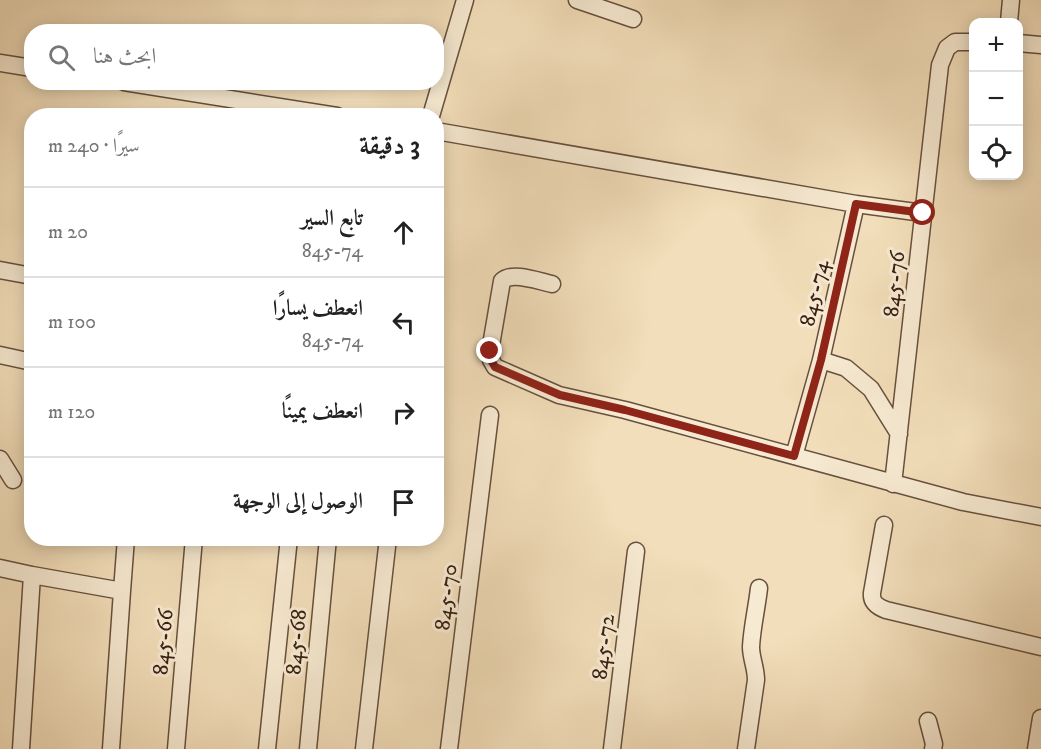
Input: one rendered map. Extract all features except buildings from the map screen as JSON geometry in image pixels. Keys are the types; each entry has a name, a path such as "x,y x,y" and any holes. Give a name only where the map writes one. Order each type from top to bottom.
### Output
{"street":[{"path":"444,74 465,0"},
{"path":"577,0 633,19"},
{"path":"1009,18 1011,0"},
{"name":"845-76","path":"893,484 940,65 947,48 955,42 969,42"},
{"path":"1023,43 1041,45"},
{"path":"0,63 24,67"},
{"path":"174,90 287,108"},
{"path":"434,108 439,90"},
{"path":"444,132 856,204 923,213"},
{"name":"845-74","path":"794,456 821,360 856,204"},
{"path":"0,270 24,274"},
{"path":"552,284 515,276 507,277 502,281 490,351 495,367 560,395 625,410 963,502 1041,517"},
{"path":"0,355 24,360"},
{"path":"821,360 846,368 871,389 899,434"},
{"name":"845-70","path":"449,749 490,415"},
{"path":"0,459 13,480"},
{"path":"884,525 872,593 875,604 886,610 1041,647"},
{"path":"111,749 125,546"},
{"name":"845-66","path":"176,749 193,546"},
{"path":"271,748 289,546"},
{"name":"845-68","path":"308,749 327,546"},
{"path":"364,749 387,546"},
{"name":"845-72","path":"612,749 636,551"},
{"path":"0,568 122,591"},
{"path":"21,749 32,575"},
{"path":"746,749 756,680 751,646 759,588"},
{"path":"1036,749 1041,718"},
{"path":"928,721 934,744 933,749"}],"route":[{"path":"490,351 495,367 560,395 625,410 794,456 821,360 856,204 923,213"}]}
